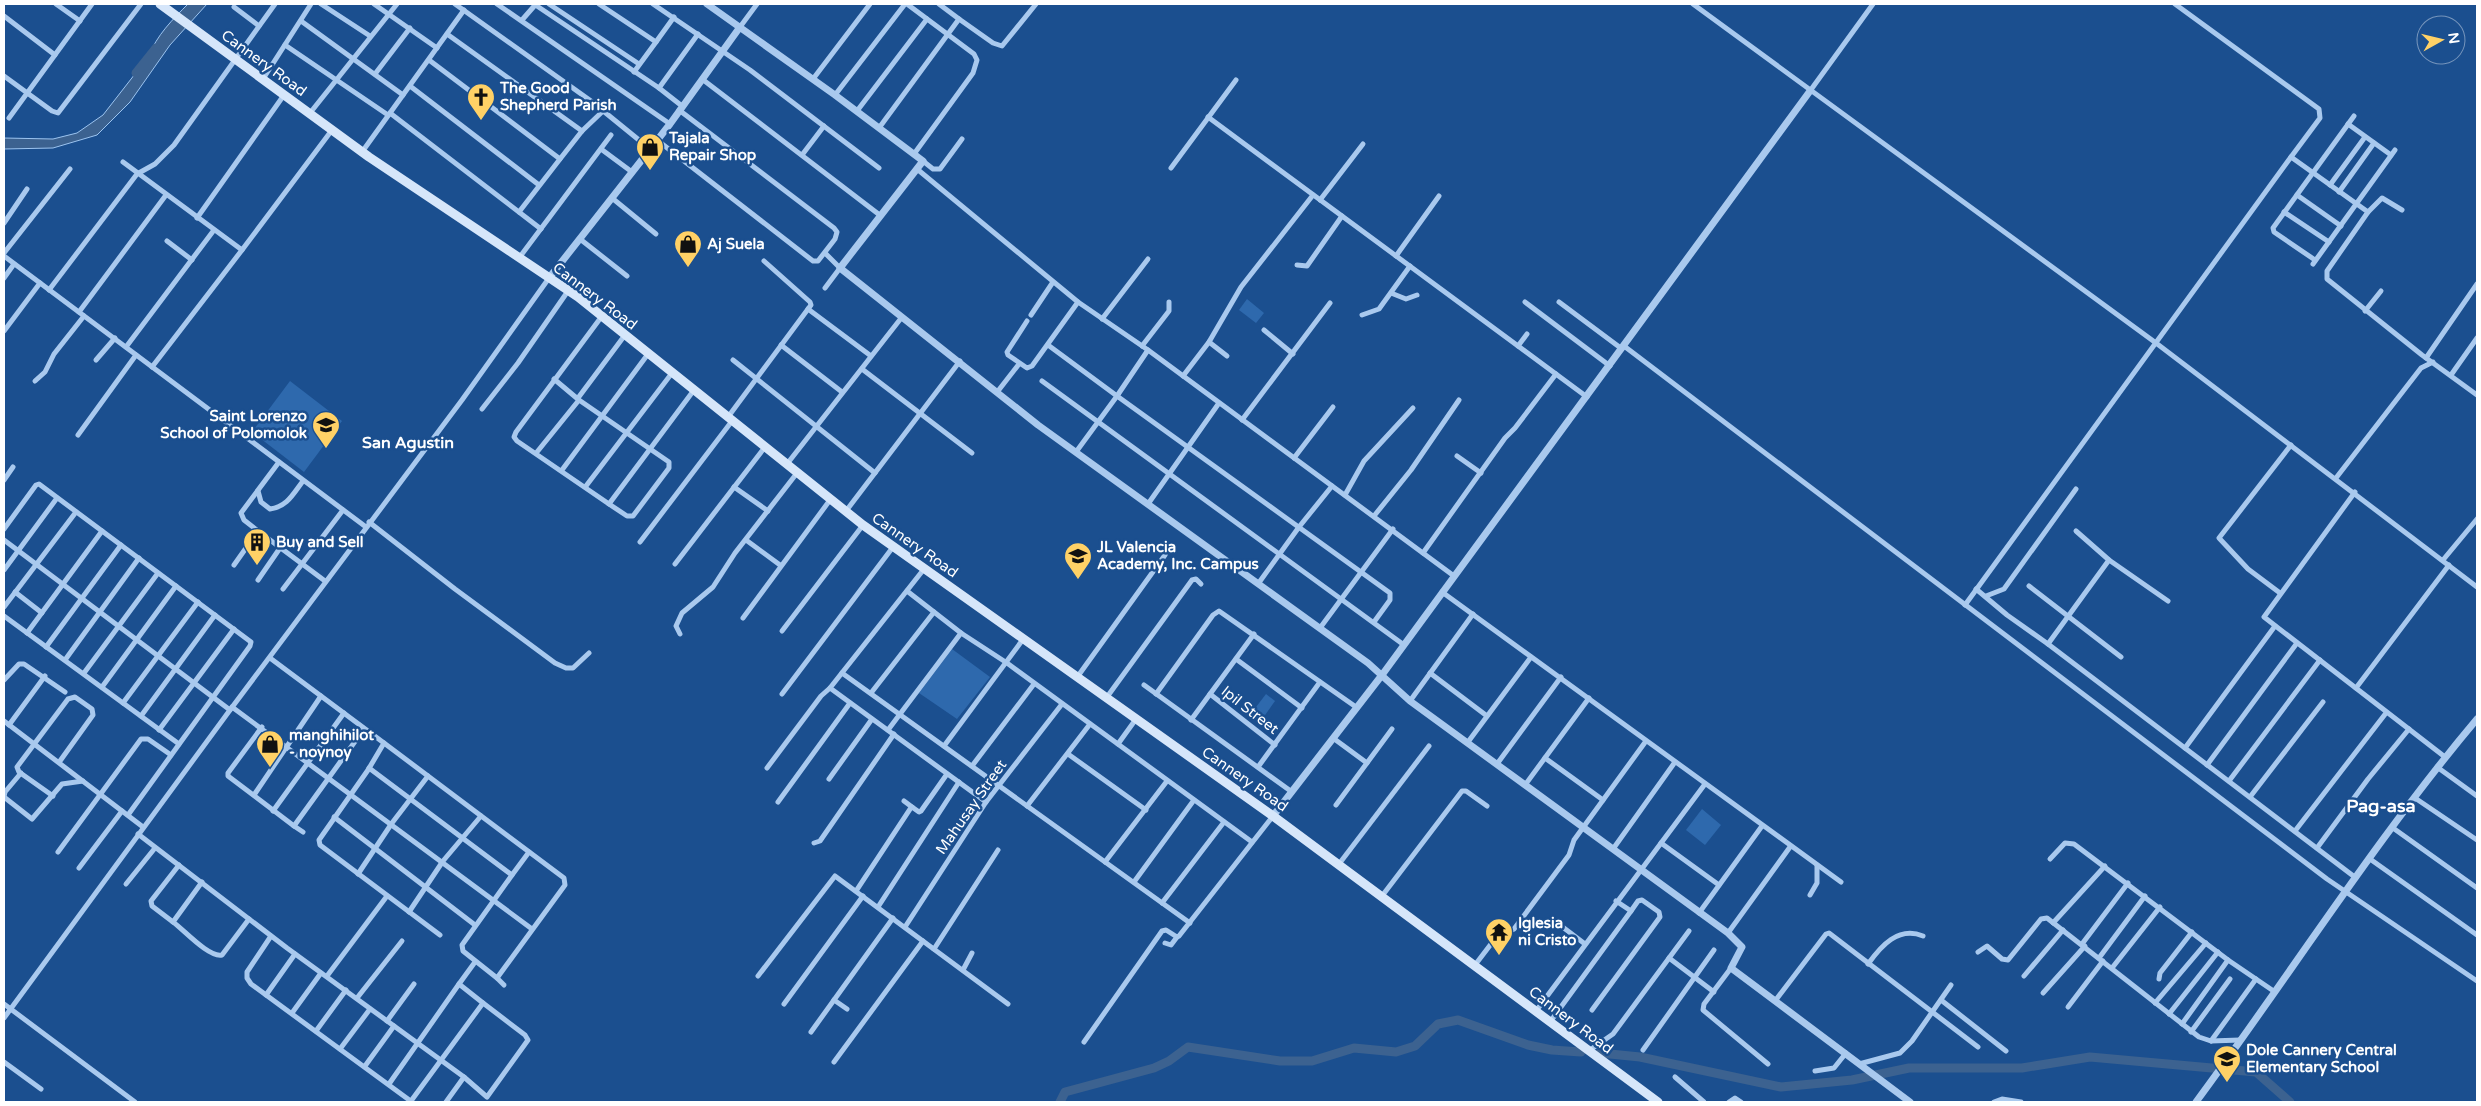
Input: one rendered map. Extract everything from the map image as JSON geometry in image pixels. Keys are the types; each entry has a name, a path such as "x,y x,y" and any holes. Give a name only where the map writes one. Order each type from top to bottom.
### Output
{"main road":[{"name":"Cannery Road","path":"163,6 362,152 568,291 602,316 863,525 1274,816 1658,1102"}],"street":[{"path":"56,4 80,21"},
{"path":"9,118 92,4"},
{"path":"4,76 56,113 141,4"},
{"path":"49,290 137,174 155,164 174,146 275,4"},
{"path":"263,79 310,4"},
{"path":"321,4 370,36"},
{"path":"374,4 437,48"},
{"path":"310,113 336,78 397,4"},
{"path":"455,4 603,111 650,149"},
{"path":"497,4 670,124"},
{"path":"522,20 535,4 659,88 681,108 834,228 837,235 818,261 813,261 657,140"},
{"path":"549,4 639,64"},
{"path":"599,4 656,42"},
{"path":"653,4 722,51 879,168"},
{"path":"707,4 814,79 933,168 940,169 962,139"},
{"path":"4,1018 325,581 462,400 549,278 670,124 757,4"},
{"path":"814,79 870,4"},
{"path":"836,95 906,4 948,34 974,54 977,64 968,81 914,154"},
{"path":"939,4 993,43 1002,46 1036,4"},
{"path":"1693,4 2156,343 2355,492 2477,587"},
{"path":"1165,943 1171,945 1190,923 1382,675 1610,366 1873,4"},
{"path":"1964,605 2320,118 2319,109 2175,4"},
{"path":"234,7 259,26"},
{"path":"362,152 464,10"},
{"path":"4,16 55,55"},
{"path":"634,72 674,17"},
{"path":"857,111 927,19"},
{"path":"879,128 959,20"},
{"path":"301,21 403,95"},
{"path":"376,74 410,28"},
{"path":"448,34 582,131"},
{"path":"659,88 698,34"},
{"path":"285,45 389,114 540,229"},
{"path":"429,60 560,159"},
{"path":"702,79 881,216"},
{"path":"1171,168 1236,80"},
{"path":"410,86 539,185"},
{"path":"197,218 284,95"},
{"path":"519,212 582,131 603,111"},
{"path":"2354,116 2284,212 2273,228 2274,232 2314,262 2395,150"},
{"path":"1208,117 1587,397"},
{"path":"2348,124 2391,155"},
{"path":"802,155 824,126"},
{"path":"152,367 332,130"},
{"path":"519,258 611,135"},
{"path":"2330,185 2366,137"},
{"path":"2339,192 2374,143"},
{"path":"1320,200 1363,144"},
{"path":"601,149 632,172"},
{"path":"2291,157 2368,212"},
{"path":"825,288 923,161"},
{"path":"122,162 242,250"},
{"path":"70,169 4,255 303,481 343,510 368,525 555,662 566,668 573,668 589,654"},
{"path":"917,169 1001,236 1078,302 1148,350 1454,576"},
{"path":"4,223 27,189"},
{"path":"79,312 166,195"},
{"path":"1183,376 1209,342 1241,287 1313,195"},
{"path":"2297,195 2340,226"},
{"path":"1396,256 1439,196"},
{"path":"612,198 656,234"},
{"path":"2402,210 2382,198 2368,212 2326,274 2327,279 2424,356 2477,395"},
{"path":"2284,212 2328,242"},
{"path":"1297,265 1303,268 1307,266 1342,216"},
{"path":"126,347 214,230"},
{"path":"580,239 628,276"},
{"path":"167,241 192,260"},
{"path":"825,253 840,268 1076,452 1320,628 1382,675 1410,701 1728,933 1742,947 1731,968 1704,1004 1705,1013 1768,1064"},
{"path":"1102,319 1148,259"},
{"path":"640,542 730,419 756,378 808,309 810,302 764,261"},
{"path":"4,278 14,264"},
{"path":"1362,315 1379,309 1410,266"},
{"path":"1031,315 1054,282"},
{"path":"4,331 40,283"},
{"path":"2336,478 2421,368 2424,356 2477,284"},
{"path":"482,409 518,364 568,291"},
{"path":"2366,311 2381,291"},
{"path":"1391,293 1406,299 1417,295"},
{"path":"1027,322 1007,349 1008,356 1027,368 1032,366 1078,302"},
{"path":"1142,346 1169,311 1169,302"},
{"path":"1525,302 1610,366"},
{"path":"1559,302 1623,348 2345,892 2387,918 2477,981"},
{"path":"1242,420 1330,303"},
{"path":"808,309 871,356"},
{"path":"35,381 45,372 54,354 84,316"},
{"path":"554,379 649,450 669,462 669,468 633,516 627,516 609,504 537,452 517,441 514,435 554,379 602,316"},
{"path":"787,464 902,317"},
{"path":"1264,330 1293,354"},
{"path":"1518,346 1527,334"},
{"path":"537,452 579,399 625,335"},
{"path":"96,360 114,338"},
{"path":"2451,375 2477,338"},
{"path":"1209,342 1228,356"},
{"path":"782,345 842,392"},
{"path":"1048,345 1392,594 1390,600 1374,622"},
{"path":"1076,452 1148,350"},
{"path":"562,470 648,354"},
{"path":"78,436 136,355"},
{"path":"733,360 875,473"},
{"path":"846,511 960,361"},
{"path":"2421,368 2432,362"},
{"path":"998,391 1019,364"},
{"path":"862,368 972,453"},
{"path":"586,486 672,373"},
{"path":"1423,553 1504,438 1515,428 1556,374"},
{"path":"1042,381 1342,601 1404,644"},
{"path":"609,504 694,390"},
{"path":"1374,516 1411,470 1459,400"},
{"path":"1148,504 1219,404"},
{"path":"1294,458 1333,407"},
{"path":"1345,495 1364,461 1413,408"},
{"path":"2280,593 2248,569 2219,538 2291,445"},
{"path":"675,564 765,447"},
{"path":"1457,456 1481,473"},
{"path":"279,462 242,513 244,520 325,581"},
{"path":"4,480 13,467"},
{"path":"680,634 676,626 682,613 710,591 797,473"},
{"path":"258,490 263,505 269,509 276,508 286,504 303,481"},
{"path":"4,529 37,484 250,640 251,644 128,815"},
{"path":"1258,584 1299,527 1332,486"},
{"path":"734,487 768,511"},
{"path":"1986,596 2004,589 2076,489"},
{"path":"2355,492 2264,616 2386,713 2445,757"},
{"path":"4,570 57,498"},
{"path":"743,618 830,500"},
{"path":"283,589 343,510"},
{"path":"4,607 76,512"},
{"path":"2442,560 2477,519"},
{"path":"782,631 863,525"},
{"path":"1320,628 1342,601 1393,530"},
{"path":"27,633 102,531"},
{"path":"234,565 258,531"},
{"path":"2076,531 2109,560 2168,601"},
{"path":"4,540 176,670 262,727 532,929"},
{"path":"746,540 780,566"},
{"path":"46,647 121,546"},
{"path":"782,694 893,547"},
{"path":"258,580 280,548"},
{"path":"1078,676 1165,555"},
{"path":"65,660 139,558"},
{"path":"2048,644 2109,560"},
{"path":"2356,688 2449,565"},
{"path":"767,768 821,696 830,688 924,569"},
{"path":"84,674 158,573"},
{"path":"1107,697 1192,580 1196,579 1202,584"},
{"path":"102,687 176,586"},
{"path":"2029,586 2121,657"},
{"path":"1976,589 2007,615 2048,644 2356,878"},
{"path":"15,592 42,613"},
{"path":"907,592 961,633 1007,663 1252,842"},
{"path":"1442,592 1841,882"},
{"path":"123,703 198,602"},
{"path":"871,694 934,612"},
{"path":"1156,694 1216,612 1222,612 1356,707"},
{"path":"1410,701 1473,614"},
{"path":"141,716 215,615"},
{"path":"4,616 179,744"},
{"path":"2185,748 2275,626"},
{"path":"159,730 234,629"},
{"path":"888,730 961,633"},
{"path":"1191,720 1254,634"},
{"path":"944,746 1024,638"},
{"path":"2207,764 2297,643"},
{"path":"1468,742 1531,657"},
{"path":"270,658 564,878 565,885 496,978"},
{"path":"1236,659 1302,708"},
{"path":"2229,782 2320,660"},
{"path":"4,680 21,663 45,676 65,692"},
{"path":"842,673 1190,923"},
{"path":"1430,673 1487,716"},
{"path":"9,725 45,676"},
{"path":"1497,764 1561,677"},
{"path":"1258,767 1320,682"},
{"path":"972,766 1034,684"},
{"path":"1144,685 1292,792"},
{"path":"830,688 986,802"},
{"name":"Ipil Street","path":"1210,694 1275,745"},
{"path":"254,795 322,696"},
{"path":"53,796 17,769 18,764 68,699 77,698 92,709 93,715 60,761"},
{"path":"1525,784 1589,698"},
{"path":"2250,797 2323,702"},
{"path":"778,802 850,703"},
{"name":"Mahusay Street","path":"905,927 986,802 1062,704"},
{"path":"273,811 344,713"},
{"path":"2295,831 2386,713"},
{"path":"829,779 872,719"},
{"path":"1118,744 1136,719"},
{"path":"2196,1102 2345,892 2437,767 2477,719"},
{"path":"4,721 60,761 122,811 144,826"},
{"path":"1027,806 1090,724"},
{"path":"262,727 228,774 273,811 303,832"},
{"path":"294,826 364,728"},
{"path":"1336,805 1392,729"},
{"path":"2317,848 2368,779 2409,730"},
{"path":"814,843 822,838 894,734"},
{"path":"1333,738 1367,764"},
{"path":"58,852 141,740 148,739 171,755"},
{"path":"1475,966 1504,927 1510,931 1514,929 1569,855 1574,840 1646,741"},
{"path":"384,743 319,840 320,845 440,935"},
{"path":"1339,864 1429,746"},
{"path":"1068,754 1146,810"},
{"path":"1545,758 1603,800"},
{"path":"1612,849 1675,762"},
{"path":"2437,767 2477,796"},
{"path":"369,768 512,875"},
{"path":"22,773 4,794 6,799 29,818 35,817 64,783 84,781"},
{"path":"904,800 919,812 921,811 947,774"},
{"path":"358,874 392,823 428,776"},
{"path":"1105,862 1167,781"},
{"path":"878,907 959,782"},
{"path":"1536,1011 1616,901 1705,784"},
{"path":"1382,896 1462,791 1466,791 1488,806"},
{"path":"2415,798 2477,838"},
{"path":"1134,882 1194,800"},
{"path":"856,891 912,807"},
{"path":"79,868 122,811"},
{"path":"409,912 443,861 481,816"},
{"path":"334,817 475,925"},
{"path":"1162,903 1224,822"},
{"path":"1699,912 1762,826"},
{"path":"2393,828 2477,888"},
{"path":"138,834 249,920 464,1077 487,1097"},
{"path":"1661,843 1719,885"},
{"path":"2050,859 2061,847 2069,843 2105,866 2228,960 2275,992"},
{"path":"1728,933 1790,846"},
{"path":"126,884 155,848"},
{"path":"934,949 998,850"},
{"path":"504,985 475,962 462,947 475,925 529,852"},
{"path":"2370,859 2477,935"},
{"path":"179,865 151,902 152,906 209,952 220,956 232,944 249,920"},
{"path":"1810,895 1817,883 1817,865"},
{"path":"2053,923 2105,866"},
{"path":"758,976 833,876 863,896 1008,1004"},
{"path":"173,922 202,882"},
{"path":"2043,993 2084,945 2128,884"},
{"path":"327,976 387,896"},
{"path":"784,1004 863,896"},
{"path":"2068,1007 2145,896"},
{"path":"1550,1022 1631,911 1642,900 1660,915 1592,1010"},
{"path":"1616,901 1631,911"},
{"path":"2112,968 2160,908"},
{"path":"811,1032 893,918"},
{"path":"1978,952 1987,946 2006,961 2042,920 2047,918 2084,945 2191,1032 2204,1040 2240,1040"},
{"path":"1556,922 1585,944"},
{"path":"1084,1042 1162,931 1168,930 1177,937"},
{"path":"2024,976 2063,930"},
{"path":"1590,1050 1613,1034 1689,931"},
{"path":"2158,979 2160,973 2192,932"},
{"path":"1775,1001 1827,933 1933,1010 1978,1047"},
{"path":"1868,964 1880,948 1893,938 1913,933 1923,936"},
{"path":"271,936 246,975 251,984 412,1102 440,1060 483,1003"},
{"path":"357,998 402,941"},
{"path":"834,1062 923,941"},
{"path":"2156,1003 2206,943"},
{"path":"1643,1050 1714,950"},
{"path":"2169,1014 2218,952"},
{"path":"962,970 972,953"},
{"path":"266,996 295,954"},
{"path":"1669,958 1714,992"},
{"path":"2182,1024 2228,960"},
{"path":"389,1084 475,962"},
{"path":"1731,968 1910,1102"},
{"path":"292,1013 321,973"},
{"path":"2191,1032 2230,979"},
{"path":"2211,1040 2256,979"},
{"path":"387,1021 414,984"},
{"path":"459,984 525,1035 528,1040 483,1102"},
{"path":"1859,1064 1900,1053 1951,985"},
{"path":"316,1031 346,990"},
{"path":"834,1000 847,1009"},
{"path":"1941,1000 2006,1051"},
{"path":"4,1004 135,1102"},
{"path":"340,1049 370,1009"},
{"path":"365,1066 394,1026"},
{"path":"1815,1071 1834,1068 1846,1053"},
{"path":"4,1062 41,1089"},
{"path":"446,1102 464,1077"},
{"path":"1675,1077 1704,1102"},
{"path":"1729,1102 1735,1098 1741,1102"},
{"path":"1994,1102 2002,1099 2021,1102"}],"shaded area":[{"path":"188,4 207,4 170,45 130,102 97,135 53,148 4,149 4,138 53,139 77,133 103,115 149,56 166,28"},
{"path":"1247,299 1264,313 1256,323 1239,310"},
{"path":"290,381 342,421 304,472 252,432"},
{"path":"952,649 990,677 957,719 919,693"},
{"path":"1266,694 1275,701 1263,718 1253,711"},
{"path":"1702,809 1721,825 1705,845 1686,830"}],"waterway":[{"path":"136,73 156,48"},
{"path":"1060,1102 1065,1092 1154,1068 1169,1061 1188,1047 1280,1061 1312,1061 1354,1048 1396,1052 1415,1046 1438,1024 1458,1020 1528,1045 1552,1050 1581,1052"},
{"path":"1600,1053 1640,1057 1781,1087 1852,1080 1909,1068 2022,1068 2090,1057 2256,1072 2290,1102"}],"place":[{"name":"The Good Shepherd Parish","path":"481,121"},
{"name":"Tajala Repair Shop","path":"650,171"},
{"name":"Aj Suela","path":"688,268"},
{"name":"Saint Lorenzo School of Polomolok","path":"326,449"},
{"name":"Buy and Sell","path":"257,566"},
{"name":"JL Valencia Academy, Inc. Campus","path":"1078,580"},
{"name":"manghihilot - noynoy","path":"270,768"},
{"name":"Iglesia ni Cristo","path":"1499,956"},
{"name":"Dole Cannery Central Elementary School","path":"2227,1083"}],"district":[{"name":"San Agustin","path":"408,442"},
{"name":"Pag-asa","path":"2381,806"}]}
